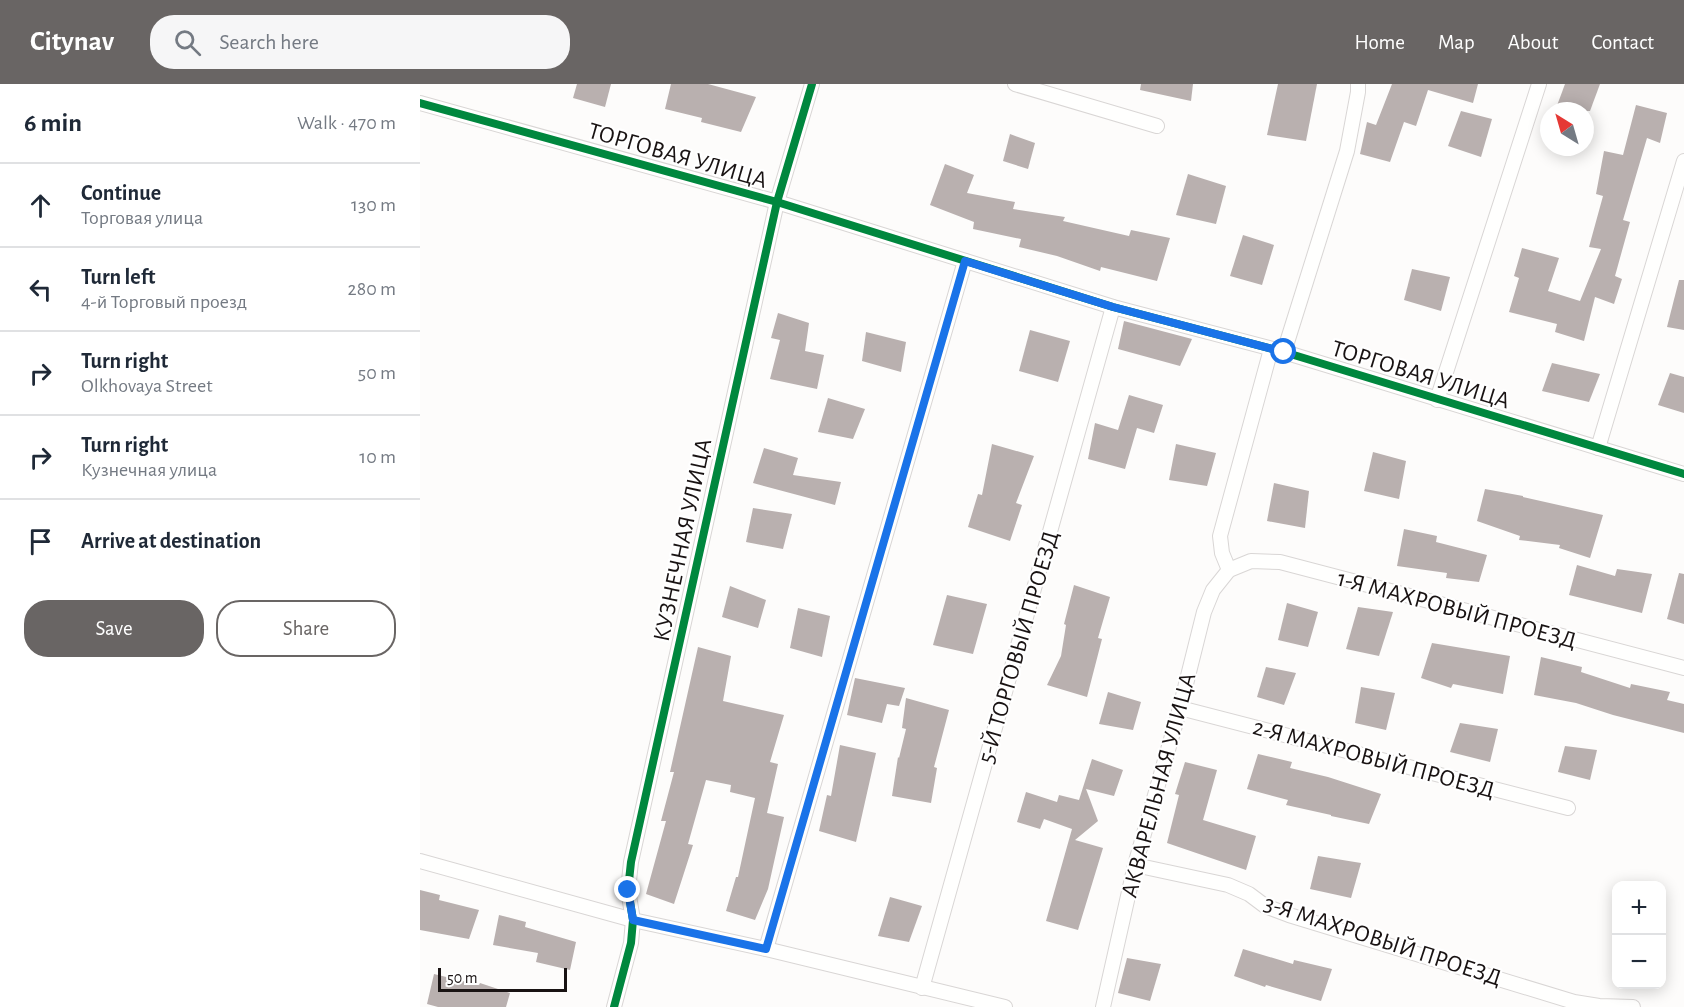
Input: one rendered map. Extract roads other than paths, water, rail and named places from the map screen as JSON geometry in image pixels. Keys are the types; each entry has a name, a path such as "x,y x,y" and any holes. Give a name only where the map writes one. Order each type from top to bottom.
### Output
{"street":[{"name":"КУЗНЕЧНАЯ УЛИЦА","path":"614,1007 631,943 633,920 628,890 631,862 777,202 812,84"},
{"path":"1014,84 1157,126"},
{"path":"1229,570 1222,553 1220,536 1277,350 1347,151 1358,84"},
{"path":"1437,400 1539,84"},
{"name":"ТОРГОВАЯ УЛИЦА","path":"420,103 777,202 1113,307 1277,350 1684,474"},
{"path":"1598,448 1684,161"},
{"path":"766,949 965,261"},
{"name":"5-Й ТОРГОВЫЙ ПРОЕЗД","path":"922,988 1113,307"},
{"name":"1-Я МАХРОВЫЙ ПРОЕЗД","path":"1229,570 1251,561 1280,562 1684,668"},
{"name":"АКВАРЕЛЬНАЯ УЛИЦА","path":"1103,1007 1135,865 1180,708 1204,612 1213,590 1229,570"},
{"name":"2-Я МАХРОВЫЙ ПРОЕЗД","path":"1180,708 1568,808"},
{"path":"420,861 633,920 766,949 1005,1007"},
{"name":"3-Я МАХРОВЫЙ ПРОЕЗД","path":"1135,865 1228,885 1249,894 1265,906 1289,915 1574,1002 1599,1006 1633,1007"}]}
